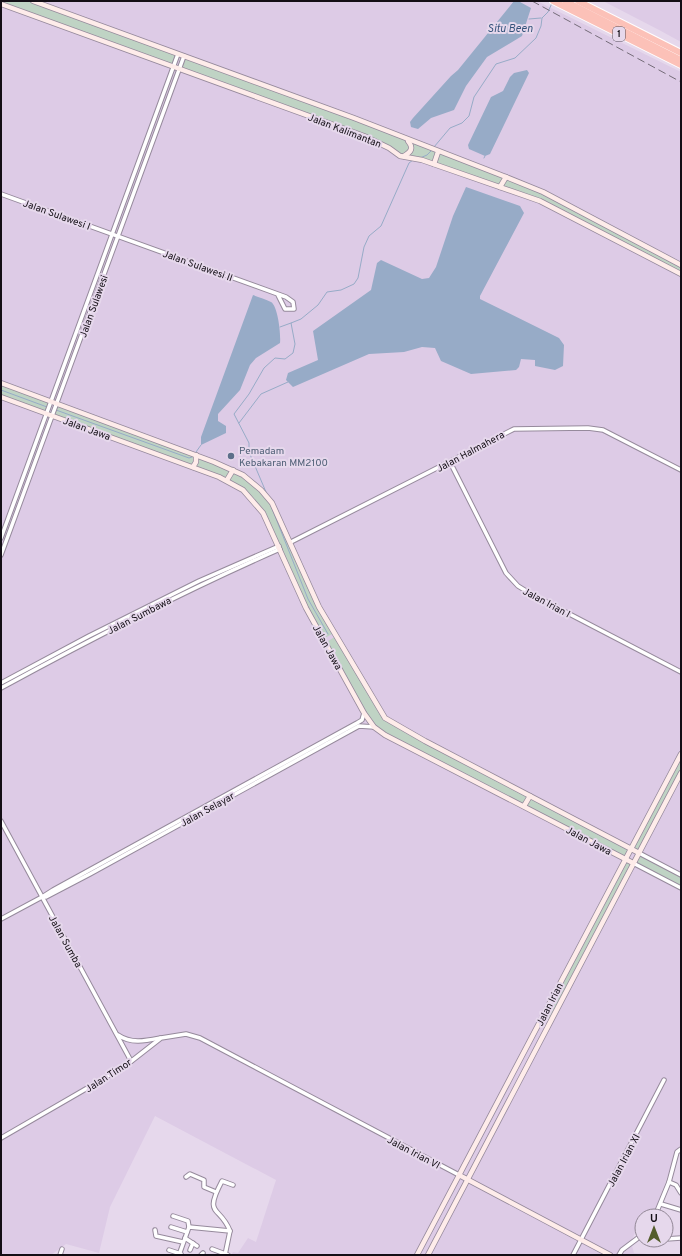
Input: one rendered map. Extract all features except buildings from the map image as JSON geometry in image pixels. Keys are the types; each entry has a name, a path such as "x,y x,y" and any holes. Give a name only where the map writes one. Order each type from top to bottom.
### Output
{"highway":[{"name":"1","path":"565,1 681,59"},
{"name":"1","path":"573,1 681,59"},
{"name":"1","path":"578,1 681,53"},
{"name":"1","path":"555,2 681,65"}],"street":[{"name":"Jalan Kalimantan","path":"33,1 354,118 543,192 681,265"},
{"name":"Jalan Kalimantan","path":"1,4 364,136 381,144 398,155 422,160 540,201 680,273"},
{"name":"Jalan Sulawesi","path":"1,538 178,54"},
{"name":"Jalan Sulawesi","path":"1,555 184,56"},
{"path":"406,157 412,145 407,140"},
{"path":"434,164 436,151"},
{"path":"500,187 506,177"},
{"name":"Jalan Sulawesi I","path":"1,194 117,236"},
{"name":"Jalan Sulawesi II","path":"117,236 278,295 293,302 294,309 285,309 278,295"},
{"name":"Jalan Jawa","path":"1,383 50,403 196,455 233,470 252,482 267,497 277,511 319,607 385,718 681,876"},
{"name":"Jalan Jawa","path":"1,396 53,414 227,480 243,490 259,507 268,521 306,608 364,713 374,727 385,735 681,888"},
{"name":"Jalan Halmahera","path":"291,542 514,429 588,428 603,430 612,433 681,470"},
{"path":"193,467 196,462 196,455"},
{"name":"Jalan Irian I","path":"450,462 484,532 506,573 513,582 526,591 681,672"},
{"path":"227,480 233,470"},
{"name":"Jalan Sumbawa","path":"1,688 90,637 198,581 279,548"},
{"name":"Jalan Sumbawa","path":"1,683 77,645"},
{"name":"Jalan Selayar","path":"348,731 360,722 364,713"},
{"name":"Jalan Selayar","path":"1,919 42,897 46,897 165,830 348,731 361,725 374,727"},
{"name":"Jalan Irian","path":"417,1255 681,754"},
{"name":"Jalan Irian","path":"428,1255 681,773"},
{"path":"524,806 530,796"},
{"name":"Jalan Sumba","path":"1,821 131,1061"},
{"path":"542,1017 550,1022"},
{"path":"117,1034 126,1040 135,1042 161,1038"},
{"name":"Jalan Timor","path":"1,1138 56,1108 131,1061 161,1038 178,1034 191,1035 217,1048"},
{"name":"Jalan Irian VI","path":"217,1048 610,1255"},
{"name":"Jalan Irian XI","path":"573,1255 664,1080"},
{"path":"659,1208 669,1182 677,1152 681,1149"},
{"path":"186,1177 190,1174 204,1180 204,1187 216,1192"},
{"path":"212,1249 226,1255 230,1231 214,1210 213,1203 216,1192 222,1181 233,1185"},
{"path":"669,1182 676,1185 681,1193"},
{"path":"661,1204 681,1210"},
{"path":"169,1250 180,1255 189,1227 188,1221 173,1216"},
{"path":"171,1227 188,1232"},
{"path":"189,1227 230,1231"},
{"path":"155,1230 156,1236 183,1242"},
{"path":"185,1238 197,1246"},
{"path":"619,1255 622,1250 634,1241"},
{"path":"190,1250 193,1243"},
{"path":"60,1255 62,1249"}],"shaded area":[{"path":"1,1 537,1 681,72 681,1146 679,1146 656,1208 634,1208 634,1235 631,1242 634,1253 660,1255 231,1255 233,1252 238,1253 248,1238 256,1242 276,1180 155,1116 110,1207 99,1253 66,1244 51,1255 1,1255"},
{"path":"603,1 681,1 681,42 661,31"}],"green space":[{"path":"1,1 32,1 178,54 174,67 1,4"},
{"path":"184,56 543,192 681,265 681,274 540,201 422,160 400,156 389,148 179,69"},
{"path":"1,383 51,401 47,413 1,397"},
{"path":"57,404 233,470 267,497 319,607 334,633 323,639 298,591 268,521 235,485 52,415"},
{"path":"336,636 385,718 630,849 681,754 681,773 639,853 631,849 625,859 374,727 325,643"},
{"path":"639,853 681,875 681,888 634,863 551,1021 542,1017 625,859 633,863"}],"water":[{"name":"Situ Been","path":"514,1 520,2 531,8 522,36 487,57 466,86 454,110 431,118 418,129 411,127 410,122 413,118 458,70"},
{"path":"527,70 529,73 490,154 485,156 469,149 468,145 491,97 503,91 510,77 514,73"},
{"path":"466,187 520,206 524,213 480,296 480,299 559,338 564,345 563,366 555,370 535,366 535,360 521,359 519,367 516,370 471,374 441,361 435,348 422,347 404,352 369,354 293,387 286,380 288,373 318,360 313,331 371,290 377,263 381,260 422,279 429,278 436,267 453,216"},
{"path":"253,295 271,302 276,309 280,343 256,358 250,365 240,390 218,414 218,421 226,426 226,433 201,445 201,437"}],"waterway":[{"path":"434,147 450,128 462,123 469,116 474,97 496,64 515,58 536,38 541,26 542,18 548,12 552,3"},
{"path":"529,19 541,18"},
{"path":"420,158 427,155 432,150"},
{"path":"266,492 249,452 249,443 234,414 249,394 264,368 275,358 285,359 293,353 295,344 291,323 301,319 318,305 327,292 341,290 354,284 358,278 364,247 369,236 381,226 409,163 413,160"},
{"path":"280,327 291,323"},
{"path":"239,423 261,394 288,382"},
{"path":"1,390 47,407"},
{"path":"56,410 189,458 192,457"},
{"path":"196,452 201,445"},
{"path":"271,506 308,599 328,634"}],"railway":[{"path":"532,1 681,82"}],"place":[{"name":"Pemadam Kebakaran MM2100","path":"231,456"}]}
